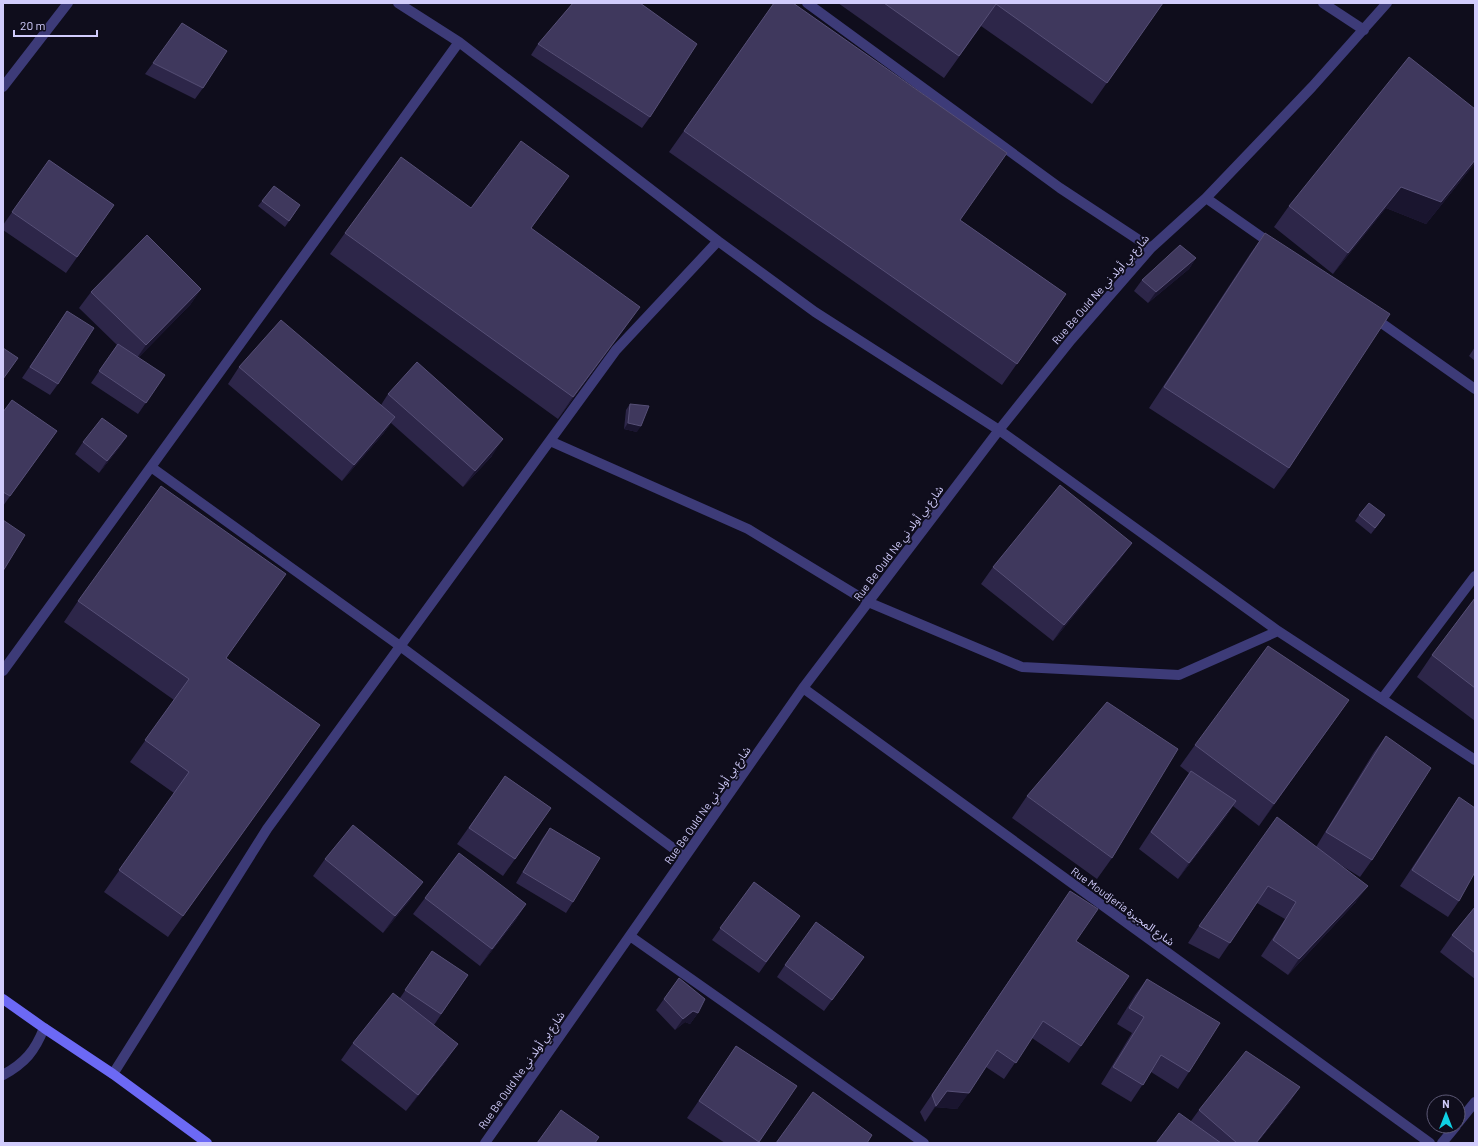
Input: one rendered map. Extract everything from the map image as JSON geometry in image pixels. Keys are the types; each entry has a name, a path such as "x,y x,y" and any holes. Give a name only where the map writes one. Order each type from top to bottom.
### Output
{"main road":[{"path":"3,999 113,1074 207,1143"}],"street":[{"path":"3,87 68,3"},
{"path":"398,3 459,42 718,241 815,312 999,430 1278,631 1475,760"},
{"path":"807,3 1060,188 1150,248"},
{"path":"1323,3 1364,30"},
{"name":"Rue Be Ould Ne شارع بي أولد ني","path":"485,1143 803,688 999,430 1071,340 1150,248 1206,198 1312,87 1387,3"},
{"path":"3,671 459,42"},
{"path":"1206,198 1283,253"},
{"path":"113,1074 267,829 616,350 718,241"},
{"path":"1367,313 1475,389"},
{"path":"550,441 748,529 868,602 1022,667 1179,676 1278,631"},
{"path":"151,467 400,646 685,857"},
{"path":"1382,699 1475,576"},
{"name":"Rue Moudjeria شارع المجيرة","path":"803,688 1430,1143"},
{"path":"630,936 924,1143"},
{"path":"3,1075 15,1069 28,1058 38,1044 44,1028"},
{"path":"1466,1113 1475,1102"},
{"path":"1442,1143 1449,1134"}],"building":[{"path":"573,3 640,3 697,44 650,117 538,44"},
{"path":"774,3 793,3 1007,153 960,220 1066,294 1017,364 684,131"},
{"path":"884,3 1163,3 1107,83 996,4 959,56"},
{"path":"182,23 227,51 203,88 153,63"},
{"path":"1409,57 1475,109 1475,160 1441,202 1401,187 1348,253 1289,206"},
{"path":"521,141 569,176 531,228 640,307 573,397 345,233 401,157 471,208"},
{"path":"49,160 114,205 77,257 12,212"},
{"path":"274,186 300,205 289,221 262,201"},
{"path":"1265,233 1390,314 1289,468 1164,387"},
{"path":"147,235 201,289 146,345 91,292"},
{"path":"1180,245 1196,258 1156,292 1142,280"},
{"path":"67,311 94,328 58,384 30,367"},
{"path":"281,320 395,417 354,465 239,367"},
{"path":"118,344 165,375 146,403 99,371"},
{"path":"3,348 18,358 3,379"},
{"path":"417,362 503,439 475,471 388,394"},
{"path":"12,400 57,431 10,496 3,492 3,412"},
{"path":"630,404 649,406 641,426 628,423"},
{"path":"102,418 127,436 107,461 83,442"},
{"path":"1060,485 1132,543 1064,625 993,567"},
{"path":"161,486 286,574 226,658 320,725 183,916 119,870 189,772 145,740 189,679 78,601"},
{"path":"1369,503 1385,515 1375,528 1359,515"},
{"path":"3,520 25,535 3,571"},
{"path":"1475,598 1475,688 1432,655"},
{"path":"1268,646 1349,700 1274,804 1195,745"},
{"path":"1107,702 1178,749 1112,858 1027,796"},
{"path":"1386,736 1431,768 1372,860 1326,832"},
{"path":"1191,771 1236,801 1189,863 1151,832"},
{"path":"505,776 551,808 515,859 469,828"},
{"path":"1459,797 1475,808 1475,872 1459,901 1412,870"},
{"path":"1277,817 1368,886 1299,959 1273,940 1296,902 1268,886 1230,943 1199,926"},
{"path":"353,825 423,882 395,916 325,859"},
{"path":"550,828 600,858 573,902 523,872"},
{"path":"459,853 526,904 492,949 425,898"},
{"path":"754,882 800,916 766,962 720,928"},
{"path":"1070,891 1098,909 1076,941 1129,976 1081,1046 1043,1021 1016,1063 997,1050 969,1093 947,1091 936,1106 932,1095"},
{"path":"1475,907 1475,953 1452,935"},
{"path":"816,922 864,957 832,1000 785,965"},
{"path":"432,951 468,975 441,1014 405,990"},
{"path":"679,978 705,999 698,1013 693,1011 683,1019 664,999"},
{"path":"1147,979 1220,1023 1189,1072 1161,1055 1143,1085 1113,1067 1144,1017 1129,1008"},
{"path":"393,993 458,1044 418,1095 353,1043"},
{"path":"736,1046 797,1086 759,1142 699,1101"},
{"path":"1246,1051 1300,1087 1256,1143 1237,1143 1199,1110"},
{"path":"813,1092 872,1135 867,1143 776,1143"},
{"path":"561,1110 599,1137 595,1143 537,1143"},
{"path":"1179,1113 1221,1143 1156,1143"}]}
